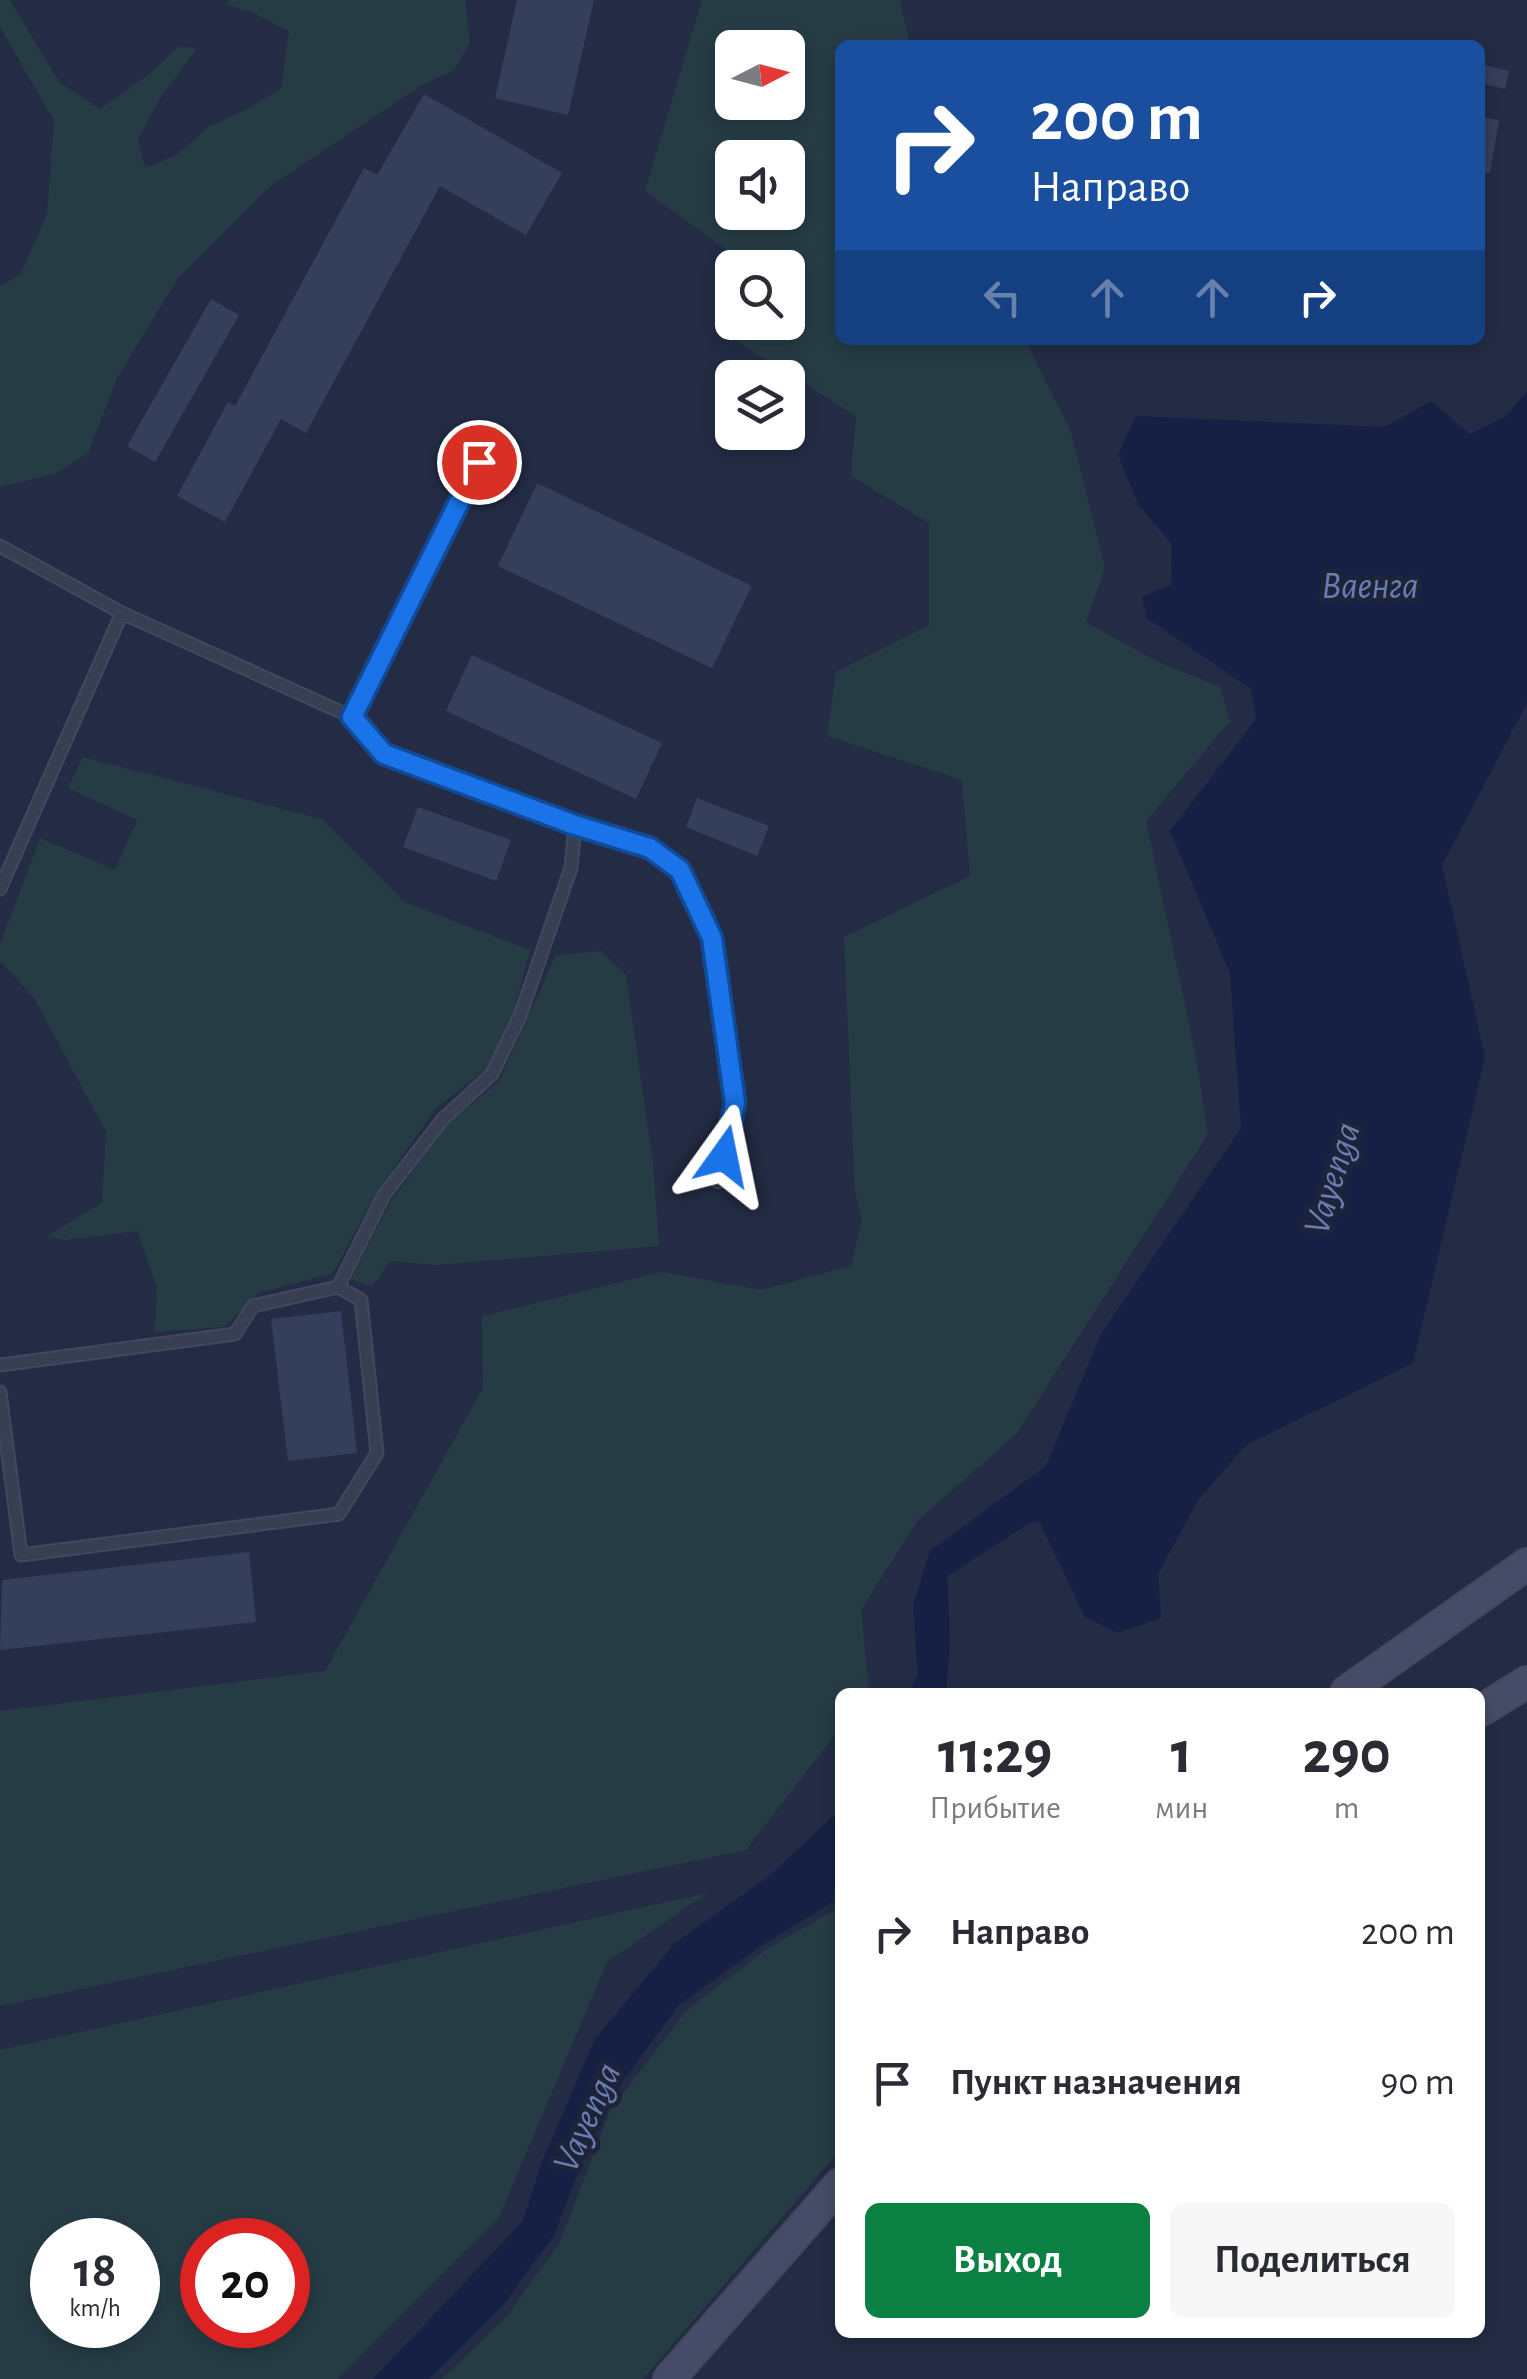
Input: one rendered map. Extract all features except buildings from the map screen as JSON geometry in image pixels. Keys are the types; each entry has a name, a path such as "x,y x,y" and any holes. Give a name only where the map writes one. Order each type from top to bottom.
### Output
{"main road":[{"path":"1352,1688 1527,1564"},
{"path":"1485,1708 1527,1682"},
{"path":"668,2379 835,2190"}],"lane":[{"path":"352,717 495,430"},
{"path":"0,546 122,614 352,717 384,754 575,825 650,848 680,870 712,938 735,1103 718,1182"},
{"path":"0,889 122,614"},
{"path":"338,1287 384,1195 442,1120 492,1074 520,1016 571,868 575,825"},
{"path":"0,1364 235,1334 253,1306 338,1287 361,1300 377,1453 338,1514 21,1554 0,1392"}],"shaded area":[{"path":"0,0 10,0 60,83 100,109 152,72 178,47 197,48 159,100 138,139 145,168 177,155 208,127 281,88 289,32 256,14 225,4 230,0 465,0 470,42 454,70 422,85 272,185 179,277 118,376 88,453 55,474 0,487 0,287 21,273 47,215 54,121 0,27"},
{"path":"702,0 900,0 909,40 835,40 835,345 1028,345 1070,429 1105,568 1086,622 1156,661 1220,687 1230,721 1146,821 1196,1057 1208,1134 1017,1433 917,1521 861,1610 869,1688 835,1688 835,1734 746,1850 0,2006 0,1711 325,1671 483,1388 482,1316 662,1272 761,1290 851,1266 862,1219 855,1192 844,937 970,876 962,780 827,736 836,672 929,625 929,523 851,476 856,416 805,384 805,360 766,360 734,340 805,340 805,250 727,250 645,191"},
{"path":"83,757 321,819 404,902 530,950 512,1018 486,1069 436,1108 376,1194 333,1273 259,1293 224,1327 155,1332 157,1287 137,1231 65,1240 47,1236 102,1203 106,1132 34,998 0,961 0,944 40,838 115,870 137,820 68,788"},
{"path":"601,951 626,975 653,1163 659,1246 437,1265 390,1261 372,1287 351,1279 389,1204 446,1126 499,1081 556,955"},
{"path":"707,1893 607,1962 499,2217 338,2379 0,2379 0,2050"},
{"path":"835,1910 835,2156 643,2379 442,2379 507,2316 560,2242 610,2111 686,2011 767,1949"}],"water":[{"name":"Ваенга","path":"1527,391 1527,703 1442,865 1485,1057 1413,1363 1246,1445 1198,1500 1158,1574 1161,1618 1117,1633 1085,1617 1039,1521 1028,1524 947,1576 950,1645 946,1688 911,1688 918,1674 913,1605 930,1551 1046,1466 1101,1334 1241,1128 1230,973 1170,831 1256,719 1251,689 1147,618 1142,597 1171,585 1172,544 1138,504 1118,455 1136,416 1385,427 1431,401 1470,434 1506,416"},
{"name":"Vayenga","path":"835,1815 833,1902 762,1945 679,2005 603,2108 554,2235 503,2305 429,2379 373,2379 523,2221 541,2164 595,2039 674,1944 768,1877"}],"route":[{"path":"479,462 352,717 384,754 575,825 650,848 680,870 712,938 735,1103 724,1156"}]}
